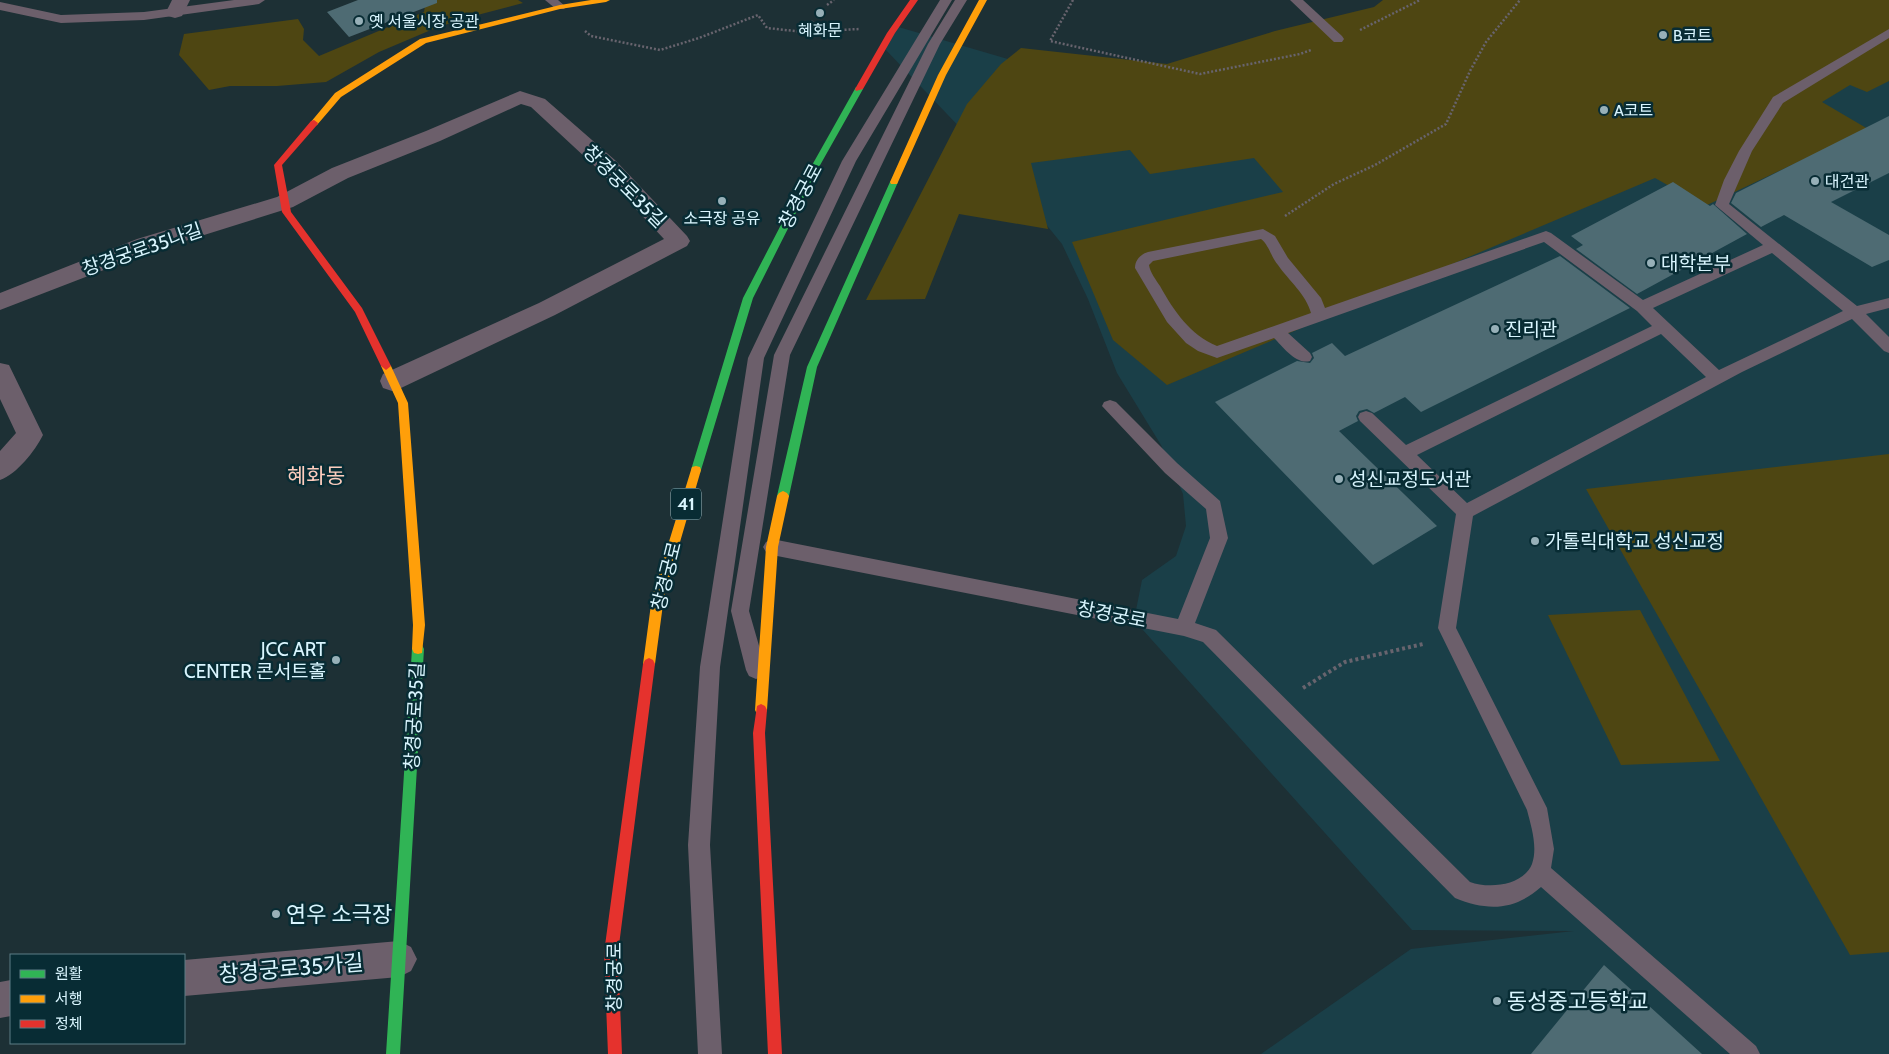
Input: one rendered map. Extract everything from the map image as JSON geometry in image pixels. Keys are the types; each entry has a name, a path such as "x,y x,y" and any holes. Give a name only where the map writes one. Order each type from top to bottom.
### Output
{"main road":[{"name":"창경궁로35길","path":"393,1054 419,625 403,404 359,310 287,212 278,165 338,95 423,41 555,4 606,0"},
{"name":"창경궁로","path":"615,1054 611,953 658,597 748,298 815,167 891,34 914,0"},
{"path":"775,1054 759,733 772,547 812,367 942,75 983,0"}],"street":[{"name":"창경궁로35길","path":"285,202 340,173 433,136 520,98 538,103 608,166 678,241 548,309 392,381"},
{"name":"창경궁로35나길","path":"0,302 145,245 285,202"},
{"path":"0,372 30,435 0,469"},
{"name":"창경궁로35가길","path":"185,978 399,959"}],"lane":[{"path":"0,6 61,19 144,16 178,6 259,0"},
{"path":"710,1054 699,845 710,667 756,358 849,161 946,0"},
{"path":"762,692 740,611 782,355 934,44 961,0"},
{"path":"1296,0 1338,39"},
{"path":"1889,34 1778,100 1768,114 1728,185 1722,205 1854,312 1889,347"},
{"path":"1320,317 1316,302 1282,261 1270,239 1263,234 1148,257 1144,260 1142,268 1181,331 1189,338 1217,352 1320,317 1546,236 1642,307 1718,378"},
{"path":"1642,307 1772,247"},
{"path":"1464,512 1718,378 1854,312 1889,303"},
{"path":"1404,454 1663,327"},
{"path":"1276,332 1304,358"},
{"path":"1110,406 1171,468 1214,506 1218,538 1184,628"},
{"path":"1366,417 1464,512"},
{"path":"1464,512 1448,628 1537,808 1543,840 1540,872 1748,1054"},
{"name":"창경궁로","path":"772,547 1184,628 1209,636 1463,890 1482,896 1500,896 1530,883 1540,872"}],"path":[{"path":"827,5 834,0"},
{"path":"1073,0 1050,41 1200,74 1300,54 1378,23 1420,0"},
{"path":"1270,239 1278,220 1334,184 1375,165 1446,124 1470,70 1486,42 1520,0"},
{"path":"555,4 590,36 660,50 699,38 758,15 767,28 804,32 863,29 891,34"},
{"path":"804,32 813,21"},
{"path":"1277,704 1345,662 1451,637"}],"shaded area":[{"path":"436,0 518,0 523,3 462,19 431,30 379,52 326,82 277,86 230,86 209,90 179,55 184,34 298,19 304,29 303,40 319,56 424,12 425,6"},
{"path":"1383,0 1889,0 1889,81 1867,92 1850,85 1822,102 1868,129 1705,206 1655,178 1167,385 1113,340 1072,242 1283,192 1254,158 1150,174 1130,150 1031,163 1048,229 959,214 925,299 866,300 967,104 1001,64 1021,48 1167,64 1275,31 1374,7"},
{"name":"가톨릭대학교 성신교정","path":"1889,0 1889,1054 1261,1054 1411,949 1574,931 1412,930 1134,620 1142,580 1176,556 1186,526 1183,494 1161,445 1117,373 1088,299 1062,244 1009,179 885,49 895,26 1183,110"},
{"path":"1889,454 1889,952 1850,955 1586,489"},
{"path":"1640,610 1720,761 1621,765 1548,615"}],"building":[{"path":"358,0 437,0 437,3 349,37 327,12"},
{"name":"대건관","path":"1889,116 1889,173 1831,202 1889,235 1889,260 1872,267 1784,215 1761,227 1731,203 1736,193"},
{"name":"대학본부","path":"1673,182 1710,206 1713,204 1747,234 1637,294 1576,249 1583,245 1571,236"},
{"path":"1560,256 1630,308 1421,412 1405,397 1374,413 1367,409 1359,411 1356,416 1358,421 1339,431 1437,526 1373,565 1215,402 1297,361 1310,363 1314,358 1312,353 1332,343 1345,356"},
{"path":"1604,965 1702,1054 1531,1054"}],"traffic: fast":[{"path":"696,470 748,298 815,167 859,89"},
{"path":"783,496 812,367 894,182"},
{"path":"393,1054 418,649"}],"traffic: slow":[{"path":"314,123 338,95 423,41 560,7 606,0"},
{"path":"894,182 942,75 983,0"},
{"path":"386,366 403,403 419,625 418,649"},
{"path":"649,664 658,597 696,470"},
{"path":"761,710 772,547 783,496"}],"traffic: jam":[{"path":"859,89 891,33 914,0"},
{"path":"314,123 278,165 287,212 359,310 386,366"},
{"path":"615,1054 611,953 649,664"},
{"path":"761,710 759,733 775,1054"}],"place":[{"name":"혜화문","path":"820,13"},
{"name":"옛 서울시장 공관","path":"359,21"},
{"name":"B코트","path":"1663,35"},
{"name":"A코트","path":"1604,110"},
{"name":"대건관","path":"1815,181"},
{"name":"소극장 공유","path":"722,201"},
{"name":"대학본부","path":"1651,263"},
{"name":"진리관","path":"1495,329"},
{"name":"성신교정도서관","path":"1339,479"},
{"name":"가톨릭대학교 성신교정","path":"1535,541"},
{"name":"JCC ART CENTER 콘서트홀","path":"336,660"},
{"name":"연우 소극장","path":"276,914"},
{"name":"동성중고등학교","path":"1497,1001"}],"district":[{"name":"혜화동","path":"316,476"}]}
